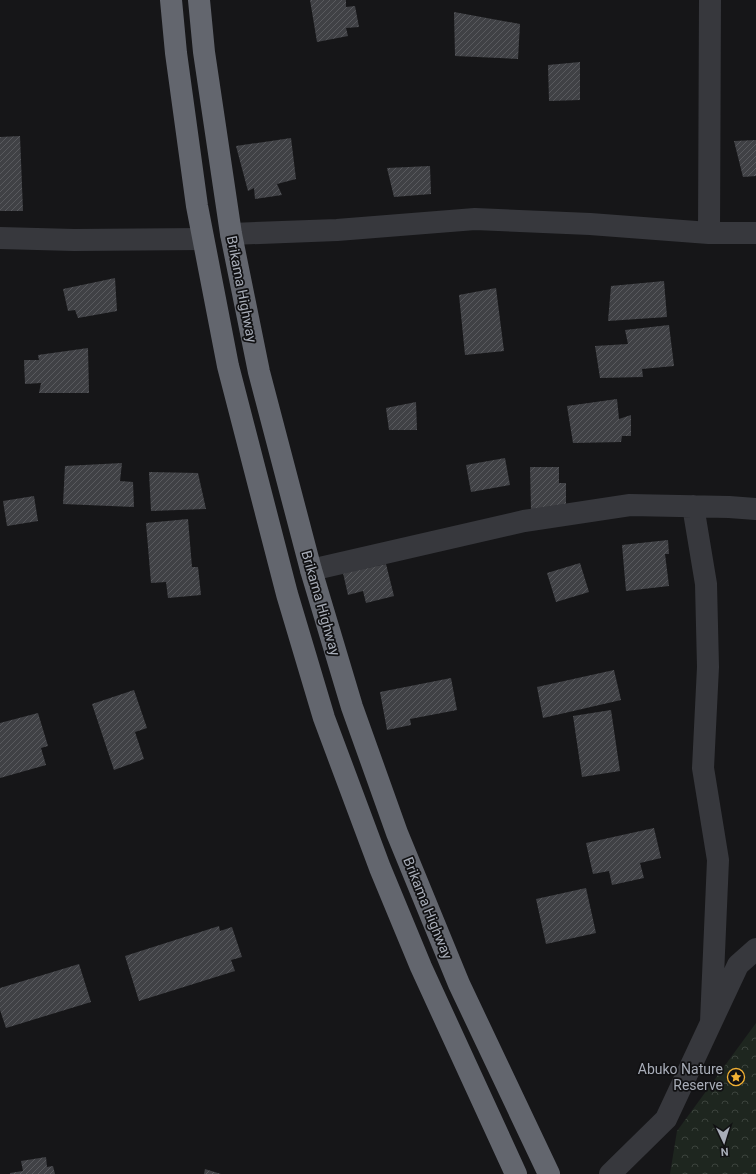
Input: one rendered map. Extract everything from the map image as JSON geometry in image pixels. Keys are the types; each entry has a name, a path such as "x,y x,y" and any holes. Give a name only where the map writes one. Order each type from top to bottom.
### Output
{"highway":[{"name":"Brikama Highway","path":"171,0 177,61 203,239 228,366 287,594 324,718 380,868 421,967 516,1174"},
{"name":"Brikama Highway","path":"199,0 204,52 231,234 259,372 311,570 352,707 397,833 459,984 549,1174"}],"street":[{"path":"709,233 710,0"},
{"path":"231,234 337,230 475,219 590,224 709,233 756,232"},
{"path":"0,238 74,240 203,239"},
{"path":"311,570 524,522 630,505 693,506 756,510"},
{"path":"693,506 706,584 708,667 703,768 718,860 711,1022"},
{"path":"610,1174 666,1119 738,965 756,949"}],"green space":[{"name":"Abuko Nature Reserve","path":"756,1023 756,1174 670,1174 677,1131"}],"building":[{"path":"310,0 346,0 346,7 355,6 359,27 346,28 348,36 317,42"},
{"path":"454,12 520,24 518,59 455,56"},
{"path":"580,62 580,100 549,101 548,65"},
{"path":"20,136 23,211 0,211 0,137"},
{"path":"291,138 296,179 277,184 282,195 255,199 254,188 248,191 236,146"},
{"path":"756,140 756,176 743,177 734,141"},
{"path":"430,166 431,194 394,197 387,168"},
{"path":"115,278 117,311 78,318 75,310 68,311 63,289"},
{"path":"664,281 667,317 608,321 611,286"},
{"path":"496,288 504,351 465,355 459,295"},
{"path":"669,325 674,366 642,369 643,377 600,378 595,346 628,344 625,330"},
{"path":"88,348 89,393 39,393 41,383 25,384 24,360 39,360 38,355"},
{"path":"617,399 619,419 631,415 631,436 622,436 621,442 573,443 567,406"},
{"path":"416,402 417,430 389,430 386,408"},
{"path":"505,458 510,485 471,492 466,465"},
{"path":"122,463 120,481 133,482 134,507 63,504 65,466"},
{"path":"530,467 559,467 559,483 566,483 566,511 531,511"},
{"path":"149,472 198,473 206,509 151,511"},
{"path":"34,496 38,521 7,526 3,501"},
{"path":"188,519 192,567 198,567 201,595 168,598 166,582 151,583 146,523"},
{"path":"668,540 669,554 665,554 669,586 626,591 622,545"},
{"path":"580,563 589,592 556,602 547,573"},
{"path":"386,564 394,596 366,603 363,591 348,595 343,573"},
{"path":"614,670 621,700 543,718 537,687"},
{"path":"451,678 457,710 410,719 411,725 387,730 380,692"},
{"path":"134,690 147,728 135,732 144,759 114,770 92,704"},
{"path":"611,710 620,771 582,777 573,716"},
{"path":"38,713 48,746 41,748 46,765 0,778 0,723"},
{"path":"654,828 661,858 640,863 644,878 612,885 609,871 593,874 586,843"},
{"path":"586,888 596,933 546,944 536,899"},
{"path":"219,926 220,931 232,927 242,957 231,960 235,971 139,1001 125,956"},
{"path":"79,964 91,1002 6,1028 0,1010 0,988"},
{"path":"46,1157 47,1167 53,1166 55,1174 10,1174 23,1171 21,1161"},
{"path":"205,1169 221,1174 204,1174"}],"place":[{"name":"Abuko Nature Reserve","path":"736,1077"}]}
